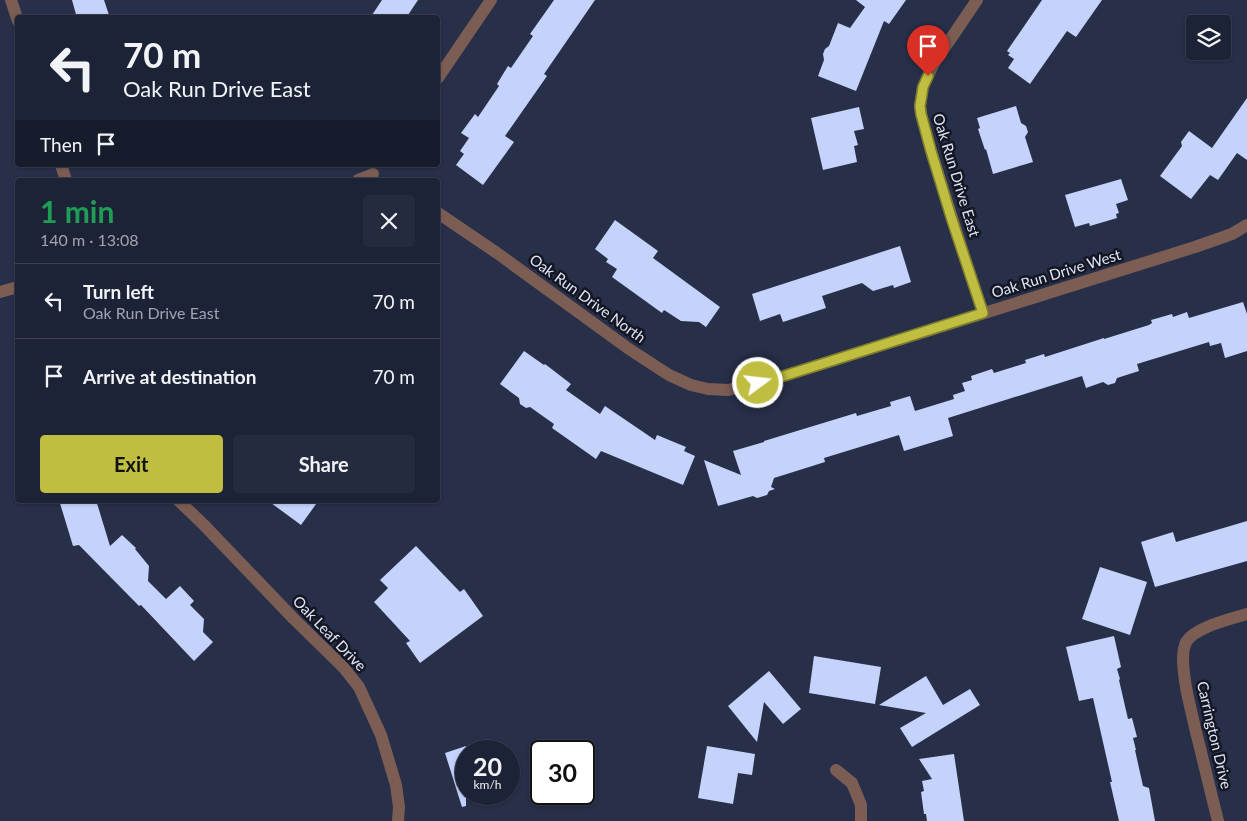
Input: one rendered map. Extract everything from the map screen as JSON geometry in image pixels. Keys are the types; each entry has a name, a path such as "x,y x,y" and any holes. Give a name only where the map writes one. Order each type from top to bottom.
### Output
{"street":[{"path":"11,0 16,15"},
{"path":"440,75 491,0"},
{"name":"Oak Run Drive East","path":"977,0 933,65 923,87 920,106 931,151 983,313"},
{"path":"364,178 378,173"},
{"name":"Oak Run Drive North","path":"440,213 629,349 669,375 691,385 708,389 728,390"},
{"name":"Oak Run Drive West","path":"728,390 774,379 1195,247 1232,234 1247,225"},
{"path":"0,292 15,288"},
{"name":"Oak Leaf Drive","path":"181,503 344,668 359,687 381,735 396,785 399,807 398,821"},
{"name":"Carrington Drive","path":"1218,821 1192,716 1182,657 1186,642 1191,636 1210,625 1247,614"},
{"path":"836,770 852,782 861,805 861,821"}],"building":[{"path":"72,0 104,0 109,15 76,15"},
{"path":"382,0 418,0 408,15 372,15"},
{"path":"554,0 595,0 544,74 547,76 505,136 514,142 483,185 456,165 464,154 460,151 469,138 461,133 475,114 478,117 499,86 497,84 508,66 511,68 533,36 530,34"},
{"path":"856,0 906,0 889,24 884,21 856,91 818,76 824,60 823,54 829,46 838,23 850,28 865,7"},
{"path":"1042,0 1102,0 1076,37 1067,31 1030,84 1008,68 1014,59 1008,55 1010,53 1007,51"},
{"path":"1247,98 1247,160 1237,153 1218,180 1210,175 1191,199 1160,176 1182,146 1181,142 1189,131 1212,148"},
{"path":"1016,106 1021,123 1026,126 1028,132 1025,137 1033,162 993,174 978,129 980,128 977,118"},
{"path":"859,107 864,129 854,131 858,145 854,146 857,162 823,170 811,118"},
{"path":"1121,179 1128,200 1116,204 1119,213 1116,214 1117,218 1090,226 1089,223 1075,227 1065,195"},
{"path":"615,220 658,251 653,258 720,307 706,327 699,322 681,321 664,310 662,313 612,277 617,269 606,262 608,259 595,249"},
{"path":"900,246 911,282 894,288 893,285 873,291 862,283 822,296 826,308 783,322 780,314 760,321 752,294"},
{"path":"1243,302 1247,314 1247,351 1225,358 1221,343 1210,346 1209,342 1137,364 1139,371 1117,378 1115,383 1108,385 1103,382 1086,388 1082,376 948,418 953,436 904,451 899,435 824,458 825,462 774,478 771,487 775,489 769,491 767,495 757,498 753,496 718,506 704,460 741,475 733,451 856,413 857,416 891,406 890,402 910,396 915,411 954,399 953,395 965,391 962,383 972,380 971,376 992,369 994,373 1026,363 1025,360 1044,354 1045,357 1149,325 1152,323 1151,320 1172,314 1173,317 1187,312 1189,318"},
{"path":"524,351 571,384 566,390 600,414 605,406 655,440 657,435 686,447 684,451 695,456 683,485 601,451 596,459 552,428 554,424 530,407 526,408 520,404 519,398 500,384"},
{"path":"60,503 97,503 110,546 122,535 136,548 149,566 148,581 166,599 180,586 194,601 190,605 204,619 203,632 213,642 194,661 141,605 139,606 79,545 73,546"},
{"path":"271,503 317,503 301,525"},
{"path":"1247,521 1247,561 1155,587 1141,542 1173,532 1176,542"},
{"path":"416,546 460,592 464,589 483,616 420,663 406,643 410,641 374,602 388,588 380,580"},
{"path":"1100,567 1147,582 1130,635 1082,619"},
{"path":"1114,636 1121,667 1117,669 1119,680 1128,719 1132,718 1137,737 1133,738 1135,750 1143,786 1149,788 1155,821 1119,821 1093,698 1079,701 1066,647"},
{"path":"814,656 881,667 875,704 809,693"},
{"path":"769,671 801,709 783,724 764,702 757,742 728,706"},
{"path":"926,676 943,705 970,689 980,705 912,747 900,728 926,713 879,705"},
{"path":"707,746 755,754 752,775 738,773 733,804 698,798"},
{"path":"455,750 455,785 445,753"},
{"path":"954,754 964,821 927,821 926,814 924,814 921,792 924,791 922,781 932,779 919,759"}],"route":[{"path":"758,383 983,313 952,220 921,114 920,106 923,87 928,76"}]}
